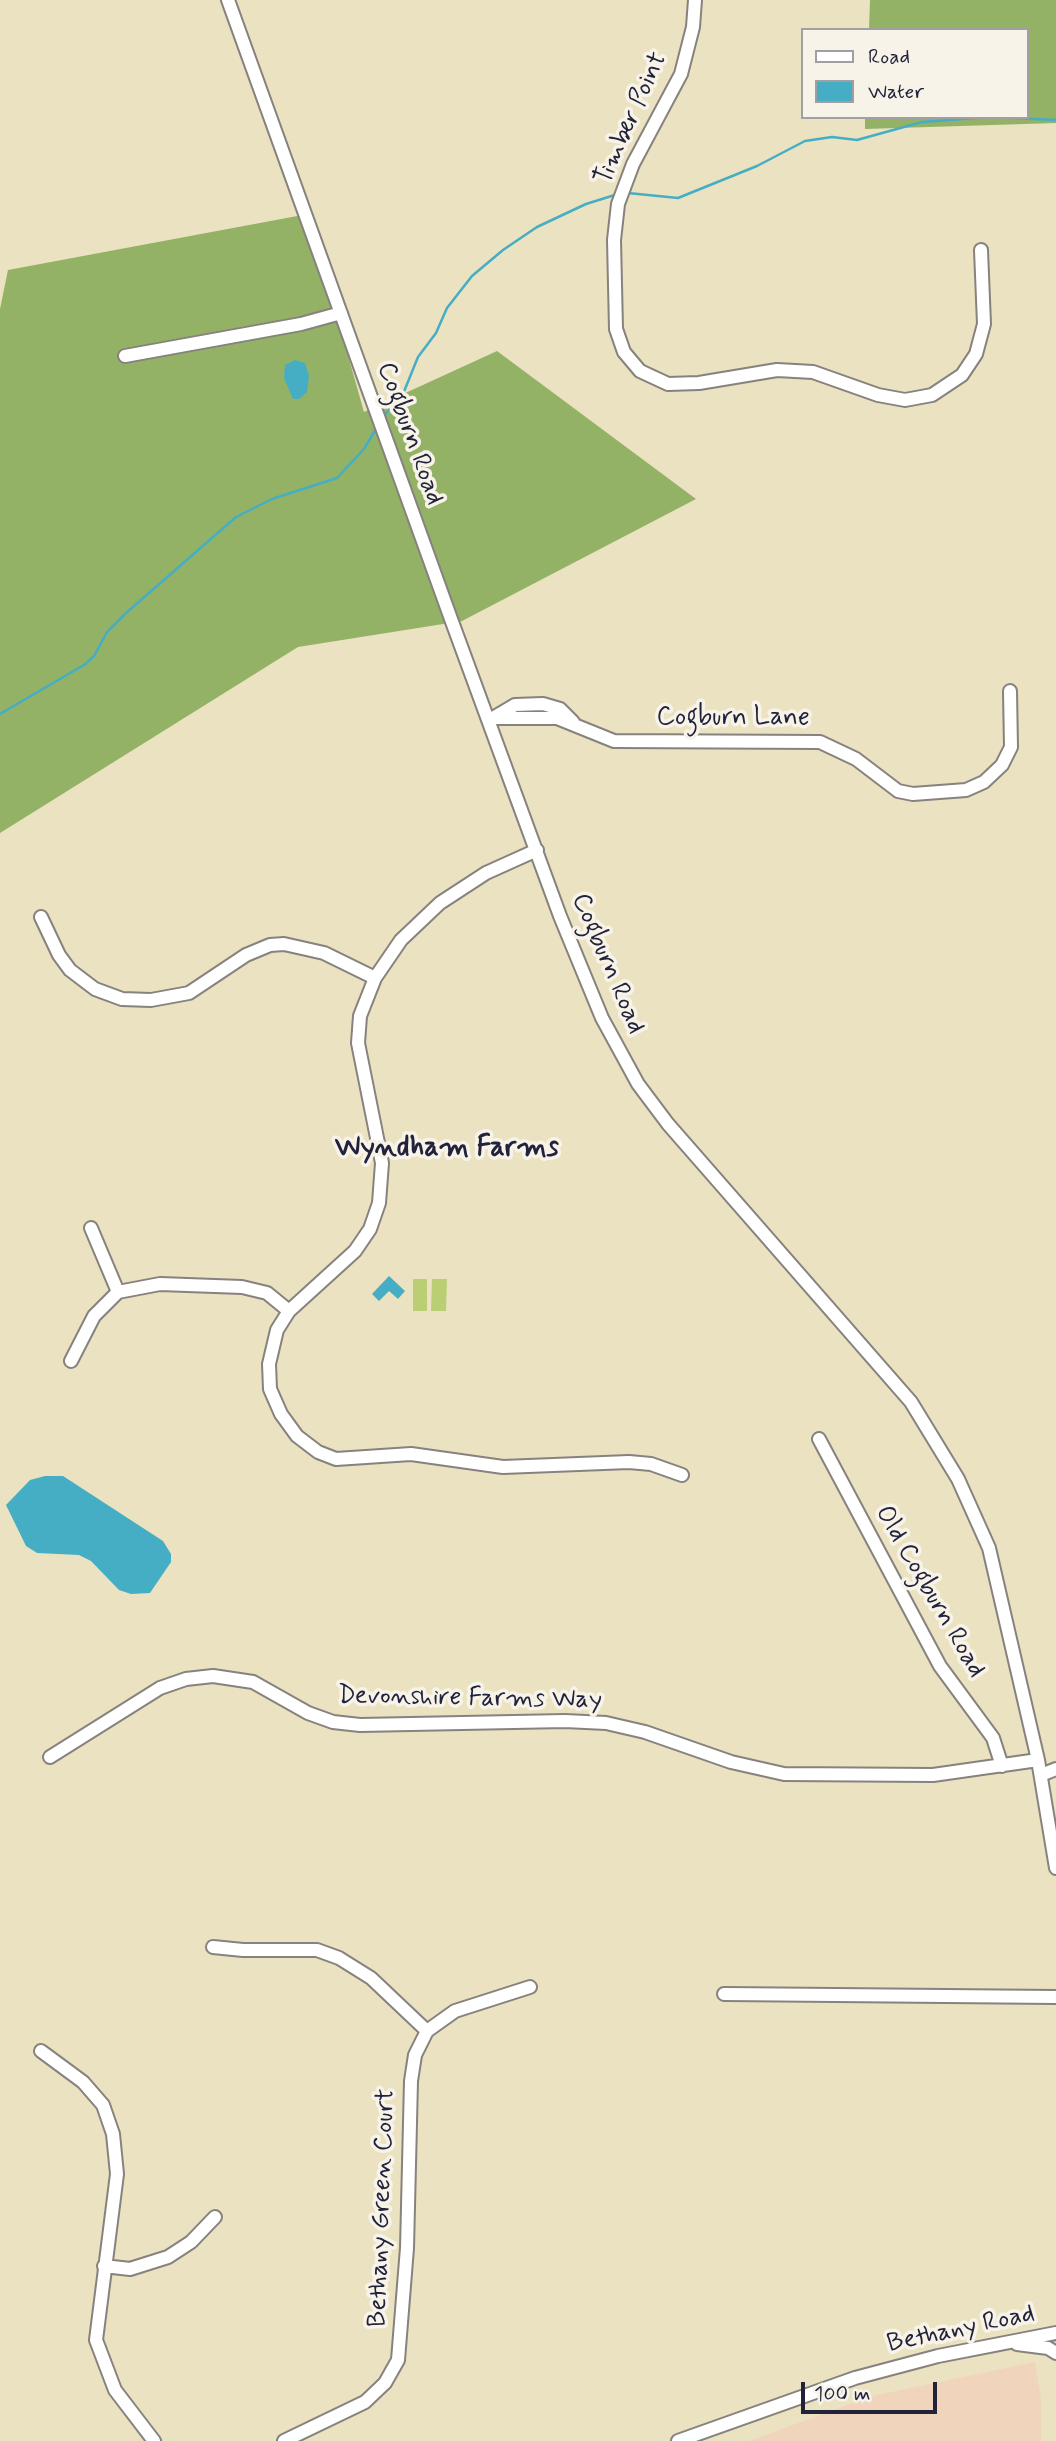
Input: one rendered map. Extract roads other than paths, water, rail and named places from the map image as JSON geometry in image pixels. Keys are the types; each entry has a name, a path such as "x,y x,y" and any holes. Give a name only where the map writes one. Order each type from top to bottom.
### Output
{"street":[{"name":"Cogburn Road","path":"228,0 537,850 602,1018 638,1084 671,1128 911,1402 958,1479 989,1548 1038,1760 1056,1868"},
{"name":"Timber Point","path":"695,0 693,27 681,74 633,164 618,204 614,240 616,329 624,352 640,371 668,384 699,383 777,370 813,372 878,395 905,400 932,395 962,374 976,354 984,324 981,250"},
{"path":"125,356 301,324 341,313"},
{"name":"Cogburn Lane","path":"491,720 515,705 543,704 560,709 576,724 614,741 820,742 856,759 898,791 912,793 966,790 984,782 1002,765 1011,747 1010,691"},
{"path":"537,850 486,873 440,903 401,940 375,978 360,1016 358,1043 382,1163 379,1203 370,1229 355,1251 289,1311 277,1330 271,1348 270,1389 281,1414 297,1436 331,1458 411,1454 503,1467 629,1462 651,1464 682,1475"},
{"path":"41,917 59,955 71,970 95,989 122,999 152,1000 189,993 246,955 270,945 284,944 324,953 375,978"},
{"path":"91,1228 118,1292"},
{"path":"71,1360 94,1316 118,1292 160,1284 242,1287 267,1293 289,1311"},
{"name":"Old Cogburn Road","path":"819,1439 940,1666 993,1738 1002,1766"},
{"name":"Devonshire Farms Way","path":"50,1757 160,1688 186,1679 213,1676 253,1682 307,1713 346,1724 565,1721 606,1723 645,1732 731,1762 783,1774 933,1775 1038,1760"},
{"path":"1041,1775 1056,1769"},
{"path":"213,1947 317,1950 339,1958 371,1978 427,2031 455,2011 530,1987"},
{"path":"724,1994 1056,1997"},
{"name":"Bethany Green Court","path":"284,2441 366,2402 385,2384 398,2360 407,2248 411,2081 413,2061 427,2031"},
{"path":"41,2051 83,2082 103,2105 113,2134 117,2174 96,2326 99,2353 115,2390 154,2441"},
{"path":"104,2266 130,2269 168,2257 191,2242 215,2217"},
{"name":"Bethany Road","path":"678,2441 855,2378 1056,2333"},
{"path":"1006,2343 1048,2348 1056,2353"}],"water":[{"path":"295,360 305,363 309,376 307,392 299,399 293,399 284,378 285,365"},
{"path":"389,1276 405,1291 398,1299 389,1291 379,1301 372,1294"},
{"path":"45,1476 63,1476 163,1541 171,1554 171,1562 150,1593 131,1594 119,1590 91,1561 79,1555 37,1553 26,1546 6,1505 30,1480"}],"waterway":[{"path":"628,193 678,198 757,166 805,141 832,137 857,140 922,122 963,119"},
{"path":"1028,119 1056,120"},
{"path":"382,418 403,394 418,357 436,333 447,308 472,276 503,250 537,227 586,204 618,194"},
{"path":"0,714 84,665 94,656 107,632 126,613 236,517 272,499 337,478 364,449 377,427"}],"district":[{"name":"Wyndham Farms","path":"447,1149"}]}
